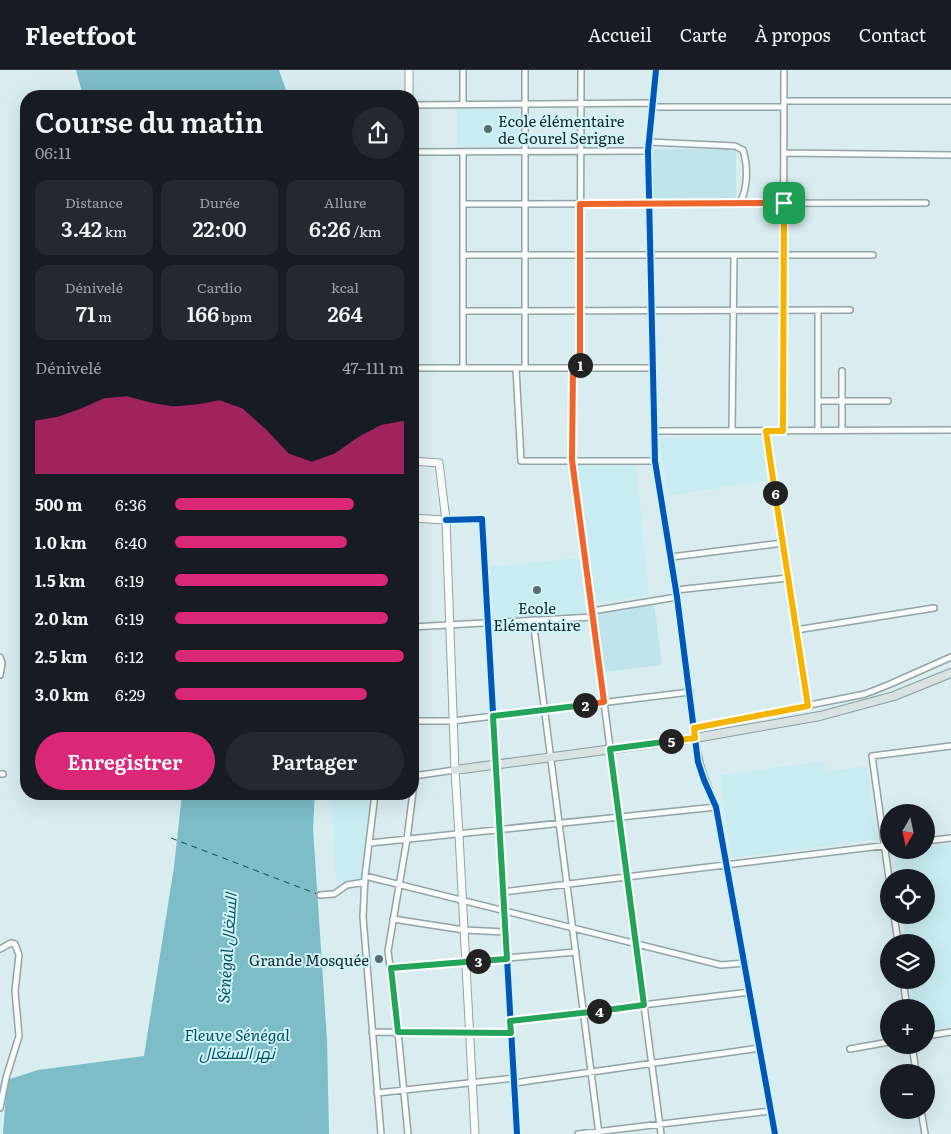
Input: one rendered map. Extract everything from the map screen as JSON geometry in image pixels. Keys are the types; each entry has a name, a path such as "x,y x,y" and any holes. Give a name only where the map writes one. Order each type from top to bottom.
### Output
{"main road":[{"path":"409,70 409,90"},
{"path":"419,462 439,463 446,520 455,770 475,1134"},
{"path":"419,518 446,520"},
{"path":"455,770 695,738 820,716 894,696 951,673"}],"street":[{"path":"463,70 463,104"},
{"path":"525,70 525,368"},
{"path":"580,368 581,70"},
{"path":"656,70 648,152 655,461 676,590 698,762 716,807 775,1134"},
{"path":"783,431 784,70"},
{"path":"419,105 581,103 653,105 951,101"},
{"path":"649,142 735,146 743,150 747,165 745,189 740,203"},
{"path":"419,152 648,152"},
{"path":"463,152 463,368"},
{"path":"784,153 951,155"},
{"path":"463,204 926,203"},
{"path":"463,255 873,254"},
{"path":"732,431 734,255"},
{"path":"818,310 818,430"},
{"path":"463,311 850,310"},
{"path":"419,368 653,368"},
{"path":"516,368 522,461 655,461"},
{"path":"573,368 572,460 661,1134"},
{"path":"842,371 842,430"},
{"path":"818,400 888,401"},
{"path":"655,431 951,430"},
{"path":"766,431 808,706"},
{"path":"446,520 482,519 517,1134"},
{"path":"671,557 783,543"},
{"path":"676,590 788,578"},
{"path":"419,627 533,620 593,614 677,597"},
{"path":"796,630 934,608"},
{"path":"533,620 599,1133"},
{"path":"0,657 2,663 0,675"},
{"path":"694,728 853,697 888,685 951,657"},
{"path":"419,721 453,721 690,692"},
{"path":"853,697 855,708"},
{"path":"880,804 872,756 951,746"},
{"path":"419,775 455,770"},
{"path":"374,800 365,876 363,917 381,1134"},
{"path":"408,1134 388,952 407,839 411,800"},
{"path":"370,842 716,807"},
{"path":"935,840 951,838"},
{"path":"503,892 880,847"},
{"path":"365,876 721,965 745,963"},
{"path":"320,895 334,894 347,885 365,882"},
{"path":"393,919 464,930 505,932"},
{"path":"0,949 11,943 15,944 19,955 16,991 19,1036 6,1078 0,1108"},
{"path":"391,968 576,952"},
{"path":"510,1021 750,992"},
{"path":"372,1032 511,1033"},
{"path":"935,1035 951,1032"},
{"path":"850,1049 880,1044"},
{"path":"377,1093 472,1082 514,1080 591,1072 760,1048"},
{"path":"578,1134 771,1111"},
{"path":"922,1119 925,1134"}],"shaded area":[{"name":"Ecole élémentaire de Gourel Serigne","path":"519,106 518,151 457,151 457,107"},
{"path":"653,149 736,149 736,198 733,201 658,201 651,194"},
{"path":"763,437 770,480 667,496 660,438"},
{"path":"636,464 649,595 591,604 576,465"},
{"name":"Ecole Elémentaire","path":"580,558 586,614 494,621 490,567"},
{"path":"654,603 662,665 604,672 596,612"},
{"path":"824,761 826,772 867,766 877,839 731,858 720,775"},
{"path":"332,800 372,800 362,889 336,882"},
{"path":"951,844 951,1026 935,1029 935,999 913,999 911,989 935,989 935,934 905,934 903,924 935,924 935,869 896,869 895,859 935,859 935,846"}],"water":[{"path":"76,70 279,70 286,90 81,90"},
{"name":"Fleuve Sénégal نهر السنغال","path":"181,800 315,800 313,828 327,1040 329,1134 3,1134 7,1080 38,1070 144,1056 174,867"}],"ferry route":[{"path":"171,838 317,894"}],"cycle path":[{"path":"656,70 648,151 655,461 677,597 698,762 716,807 775,1134"},
{"path":"446,520 482,519 517,1134"}],"place":[{"name":"Ecole élémentaire de Gourel Serigne","path":"488,129"},
{"name":"Ecole Elémentaire","path":"537,590"},
{"name":"Grande Mosquée","path":"379,959"}],"route":[{"path":"784,203 783,431 766,431 808,706 694,728 695,738 610,749 644,1005 510,1021 511,1033 398,1032 391,968 507,959 493,716 604,702 572,460 573,368 580,368 580,204 784,203"}],"water label":[{"name":"Sénégal السنغال","path":"226,948"}]}
